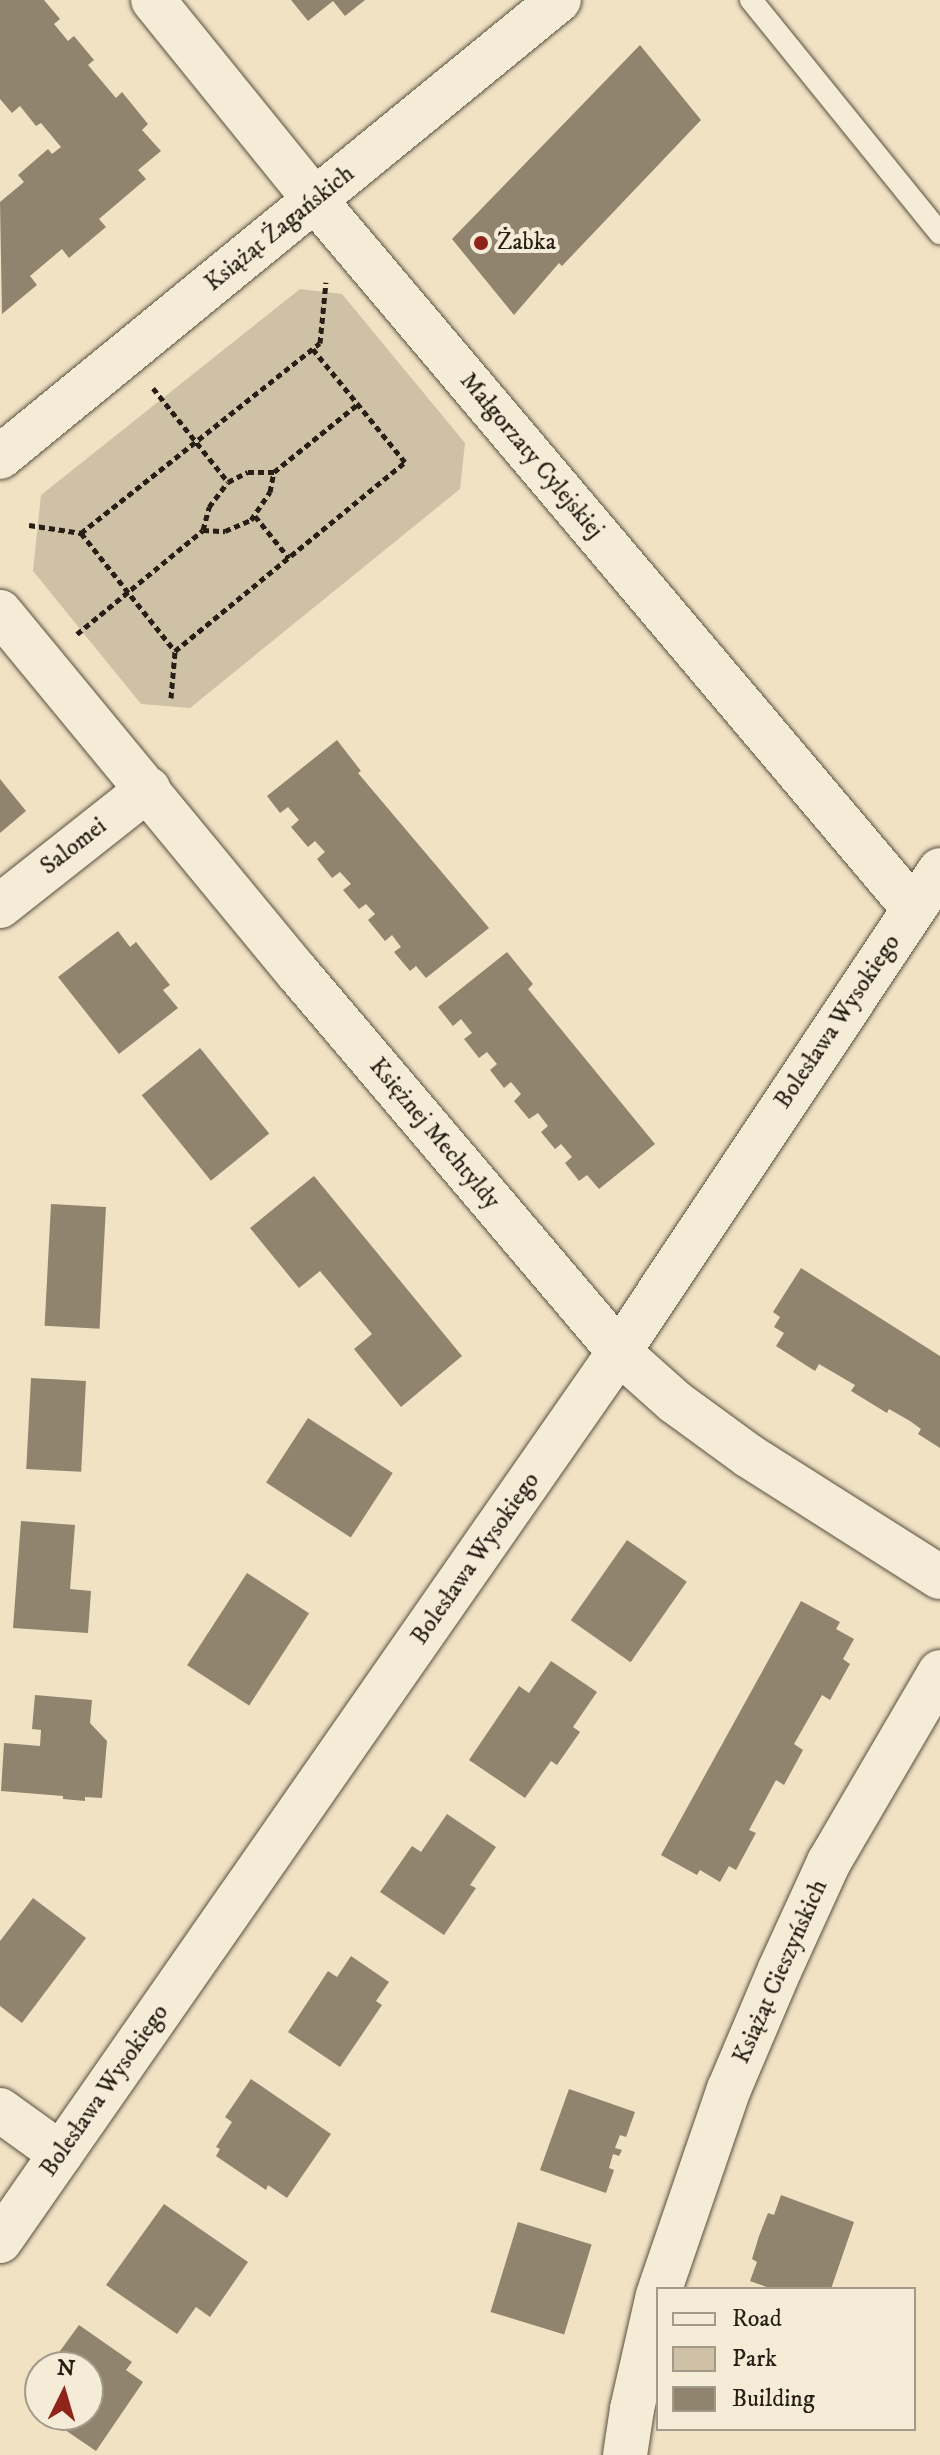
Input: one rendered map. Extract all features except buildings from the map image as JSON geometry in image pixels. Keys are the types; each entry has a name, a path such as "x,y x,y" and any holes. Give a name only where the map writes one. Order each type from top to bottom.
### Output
{"street":[{"name":"Małgorzaty Cylejskiej","path":"153,0 315,200 913,908"},
{"name":"Książąt Żagańskich","path":"0,457 559,0"},
{"name":"Księżnej Mechtyldy","path":"0,612 297,972 619,1352 675,1402 749,1456 940,1577"},
{"name":"Salomei","path":"0,906 148,789"},
{"name":"Bolesława Wysokiego","path":"0,2241 619,1352 940,870"},
{"name":"Książąt Cieszyńskich","path":"661,2287 729,2089 780,1969 829,1862 940,1672"},
{"path":"0,2110 61,2154"},
{"name":"Książąt Cieszyńskich","path":"625,2455 656,2306"}],"lane":[{"path":"751,0 940,233"}],"path":[{"path":"81,533 320,343 326,280"},
{"path":"175,651 405,462 313,349"},
{"path":"152,387 228,482"},
{"path":"67,642 203,530 213,499 228,482 248,472 274,472 358,404"},
{"path":"203,530 225,531 255,516 270,492 274,472"},
{"path":"255,516 289,558"},
{"path":"29,525 81,533 175,651 171,698"}],"green space":[{"path":"300,289 342,294 465,443 460,489 190,708 141,704 33,571 41,495"}],"place":[{"name":"Żabka","path":"481,243"}]}
